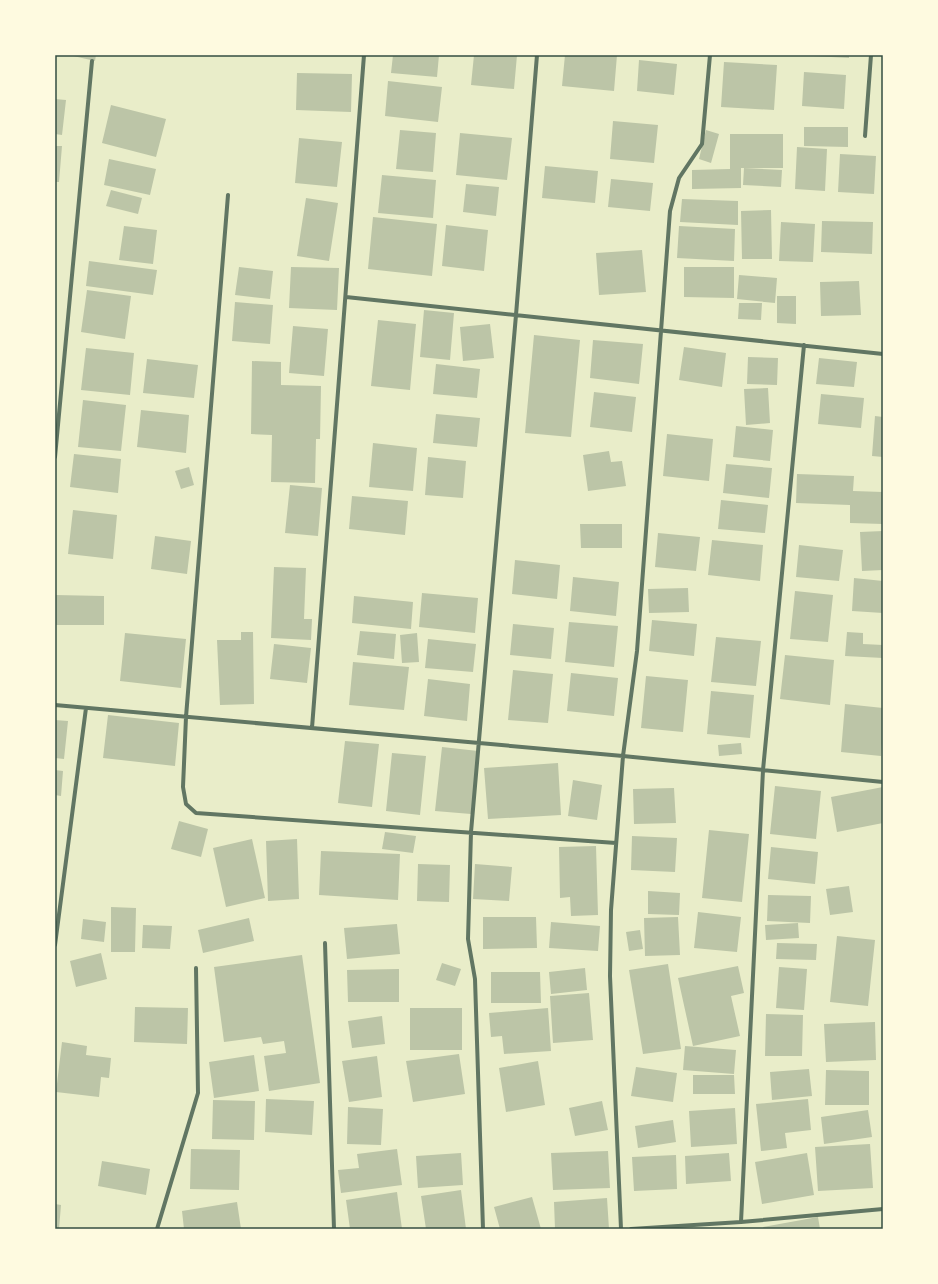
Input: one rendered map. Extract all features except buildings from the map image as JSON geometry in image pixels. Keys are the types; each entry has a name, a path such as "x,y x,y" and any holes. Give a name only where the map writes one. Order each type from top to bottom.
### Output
{"street":[{"path":"312,728 364,55"},
{"path":"483,1229 475,979 468,939 470,832 516,315 537,55"},
{"path":"621,1229 610,976 611,910 616,843 623,756 637,651 670,211 679,178 702,144 710,55"},
{"path":"865,136 871,55"},
{"path":"55,457 92,61"},
{"path":"228,195 186,717 183,787 186,804 196,813 616,843"},
{"path":"346,297 883,354"},
{"path":"741,1222 763,770 804,345"},
{"path":"55,705 623,756 883,782"},
{"path":"55,945 86,708"},
{"path":"325,943 334,1229"},
{"path":"157,1229 198,1093 196,968"},
{"path":"631,1229 741,1222 883,1209"}]}
